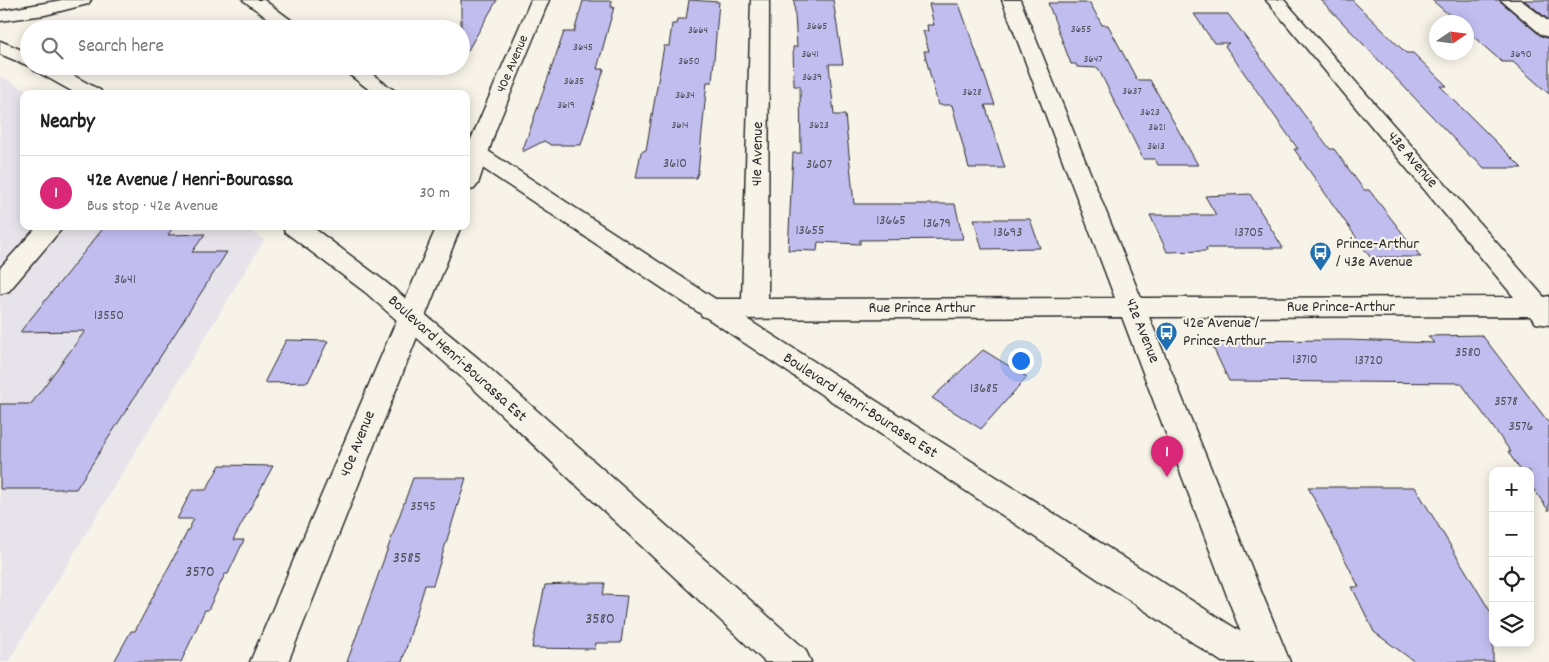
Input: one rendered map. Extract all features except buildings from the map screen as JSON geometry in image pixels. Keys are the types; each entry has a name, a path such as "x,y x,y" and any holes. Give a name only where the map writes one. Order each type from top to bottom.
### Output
{"street":[{"path":"0,16 45,10 82,0"},
{"path":"252,0 281,20"},
{"name":"40e Avenue","path":"472,151 486,129 540,0"},
{"name":"41e Avenue","path":"755,308 760,0"},
{"name":"42e Avenue","path":"1011,0 1271,662"},
{"name":"43e Avenue","path":"1275,0 1545,310"},
{"path":"1510,0 1549,31"},
{"path":"0,47 20,56"},
{"path":"58,75 86,90"},
{"path":"361,75 383,90"},
{"name":"Boulevard Henri-Bourassa Est","path":"472,151 711,309 1255,662"},
{"path":"0,285 48,230"},
{"name":"Boulevard Henri-Bourassa Est","path":"299,230 374,286 468,367 778,658"},
{"name":"40e Avenue","path":"269,662 447,230"},
{"name":"Rue Prince Arthur","path":"711,309 1133,308"},
{"name":"Rue Prince-Arthur","path":"1133,308 1545,310"}],"shaded area":[{"path":"0,76 26,90 20,90 20,230 248,230 264,240 8,662 0,662"}],"place":[{"name":"Prince-Arthur / 43e Avenue","path":"1320,272"},
{"name":"42e Avenue / Prince-Arthur","path":"1167,351"},
{"name":"42e Avenue / Henri-Bourassa","path":"1167,477"}]}
